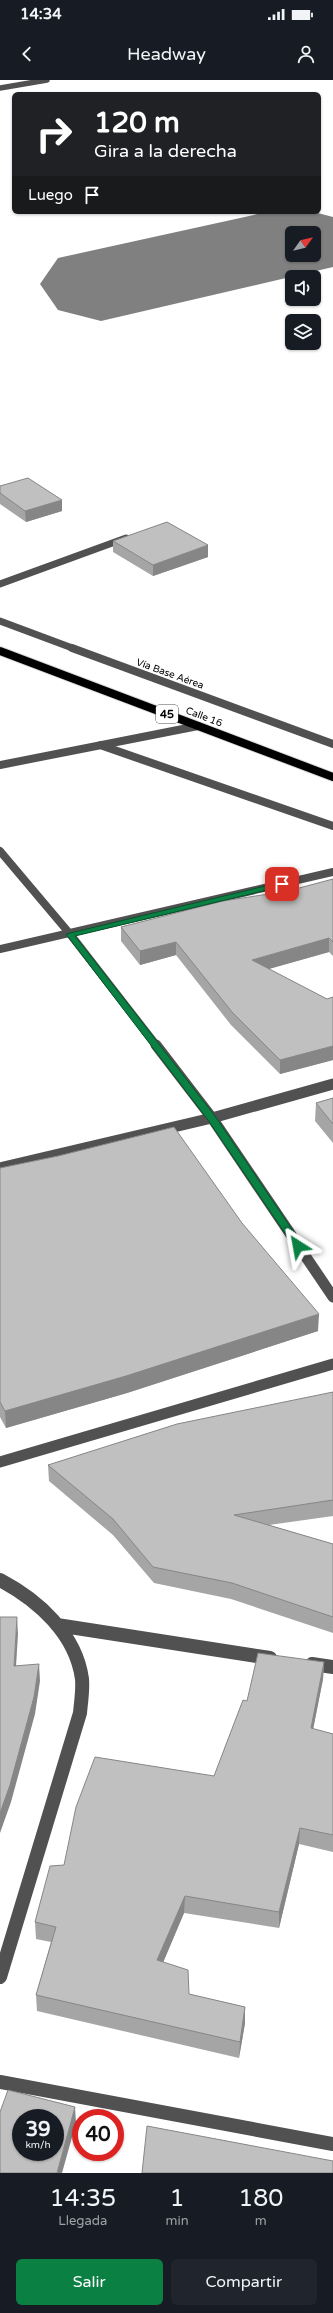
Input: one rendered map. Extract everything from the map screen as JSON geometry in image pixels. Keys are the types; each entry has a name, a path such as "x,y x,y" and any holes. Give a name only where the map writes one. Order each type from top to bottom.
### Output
{"main road":[{"name":"Calle 16","path":"0,650 333,777"}],"street":[{"path":"0,88 47,80"},
{"path":"0,584 130,536"},
{"name":"Vía Base Aérea","path":"0,621 333,744"},
{"path":"0,765 198,726"},
{"path":"100,745 333,826"},
{"path":"0,851 70,934 212,1118 333,1297"},
{"path":"0,949 331,875"},
{"path":"0,1168 212,1118 333,1084"},
{"path":"0,1462 333,1364"},
{"path":"0,1580 34,1602 57,1626 73,1648 82,1679 80,1713 0,1977"},
{"path":"57,1626 286,1660"},
{"path":"301,1663 333,1668"},
{"path":"0,2082 333,2144"}],"building":[{"path":"28,478 62,500 25,511 0,493 0,486"},
{"path":"167,522 208,545 153,565 113,541"},
{"path":"333,879 333,942 329,938 252,960 327,999 333,997 333,1046 280,1060 232,1012 176,942 140,951 121,927 223,901 288,891"},
{"path":"333,1098 333,1124 316,1103"},
{"path":"174,1127 242,1223 319,1314 126,1376 5,1411 0,1402 0,1168 58,1156"},
{"path":"333,1392 333,1500 234,1515 333,1544 333,1617 232,1583 153,1567 113,1519 48,1465 177,1424"},
{"path":"0,1617 17,1617 14,1666 39,1664 34,1697 10,1785 0,1813"},
{"path":"258,1653 324,1662 311,1728 333,1734 333,1835 300,1828 279,1912 185,1896 157,1960 188,1970 189,1994 245,2007 240,2042 36,1995 56,1927 35,1922 50,1866 64,1865 76,1807 95,1757 214,1776 243,1700 247,1701"},
{"path":"8,2090 75,2107 74,2109 72,2109 72,2118 64,2147 64,2109 12,2109 12,2161 60,2161 57,2173 0,2173 0,2112"},
{"path":"147,2126 333,2161 333,2173 142,2173"}],"runway":[{"path":"101,284 285,244"}],"route":[{"path":"282,884 70,934 212,1118 298,1246"}]}
